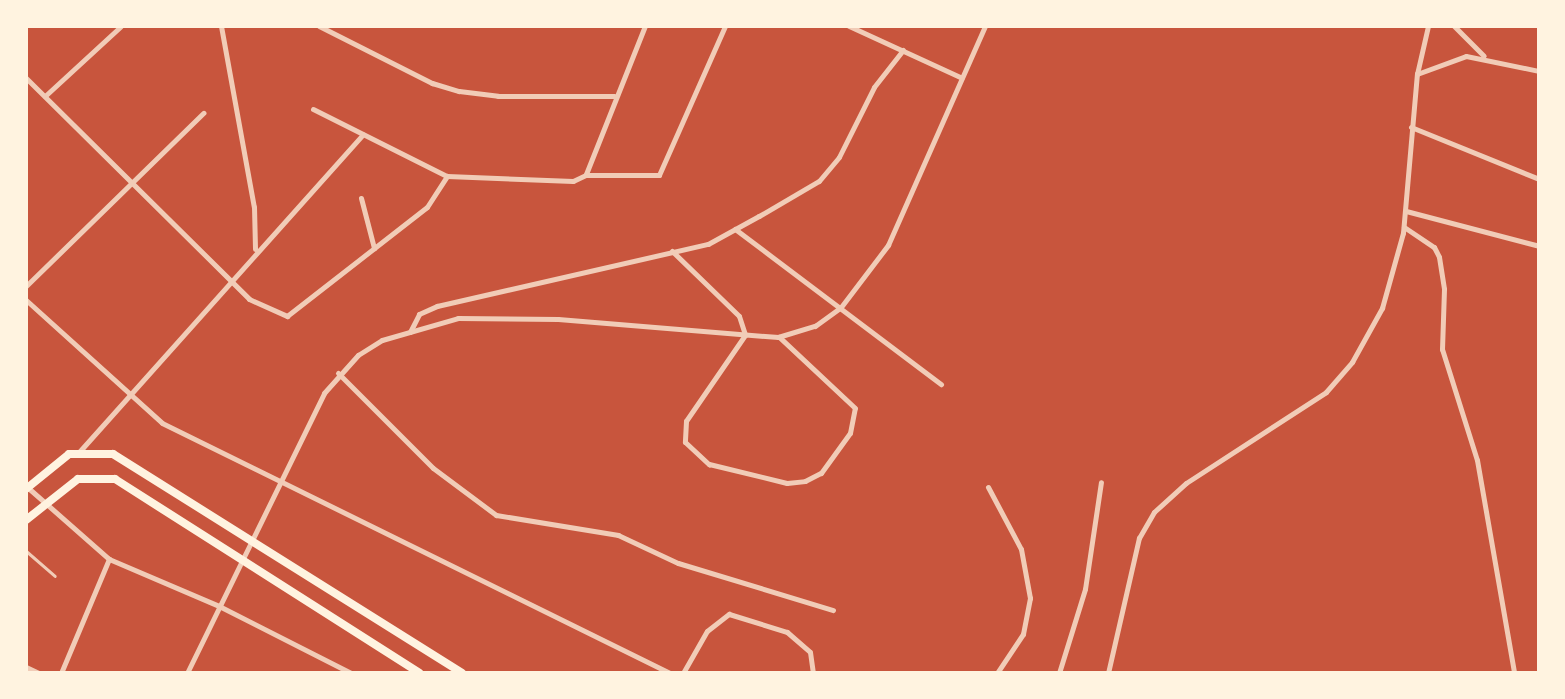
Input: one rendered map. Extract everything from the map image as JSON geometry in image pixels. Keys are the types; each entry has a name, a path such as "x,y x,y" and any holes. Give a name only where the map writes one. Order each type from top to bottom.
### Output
{"main road":[{"path":"26,487 60,460 79,452 100,451 133,463 462,673"},
{"path":"26,520 41,504 78,479 95,475 127,485 419,673"}],"street":[{"path":"45,96 121,26"},
{"path":"221,26 254,207 253,254"},
{"path":"319,26 432,83 459,91 498,96 614,96"},
{"path":"586,175 614,96 645,26"},
{"path":"313,109 447,176 573,181 586,175 663,172 725,26"},
{"path":"849,26 962,78"},
{"path":"187,673 241,556 338,373 382,340 483,317 778,337 815,326 841,307 888,245 985,26"},
{"path":"1108,673 1139,538 1154,512 1186,483 1315,402 1341,377 1382,308 1404,227 1417,74 1428,26"},
{"path":"1454,26 1485,56"},
{"path":"410,332 419,314 437,306 708,244 819,181 839,157 874,87 903,50"},
{"path":"1417,74 1445,61 1485,56 1539,71"},
{"path":"26,78 232,281 259,306 282,316 427,207 447,176"},
{"path":"26,286 203,113"},
{"path":"1411,127 1539,179"},
{"path":"79,452 363,134"},
{"path":"361,198 374,248"},
{"path":"1406,211 1539,246"},
{"path":"1404,227 1434,247 1439,257 1444,289 1442,349 1477,460 1514,673"},
{"path":"735,229 941,384"},
{"path":"672,251 739,316 745,335"},
{"path":"26,300 162,423 279,484 670,673"},
{"path":"745,335 686,421 683,432 691,450 709,464 787,483 805,481 821,473 854,423 850,400 778,337"},
{"path":"338,373 433,468 496,515 618,535 678,563 833,610"},
{"path":"1059,673 1085,589 1101,482"},
{"path":"26,487 41,504 109,559 219,606 351,673"},
{"path":"988,487 1021,549 1030,598 1023,634 997,673"},
{"path":"61,673 109,559"},
{"path":"683,673 712,625 729,614 787,632 813,657 813,673"},
{"path":"26,667 37,673"}],"lane":[{"path":"26,551 55,576"}]}
